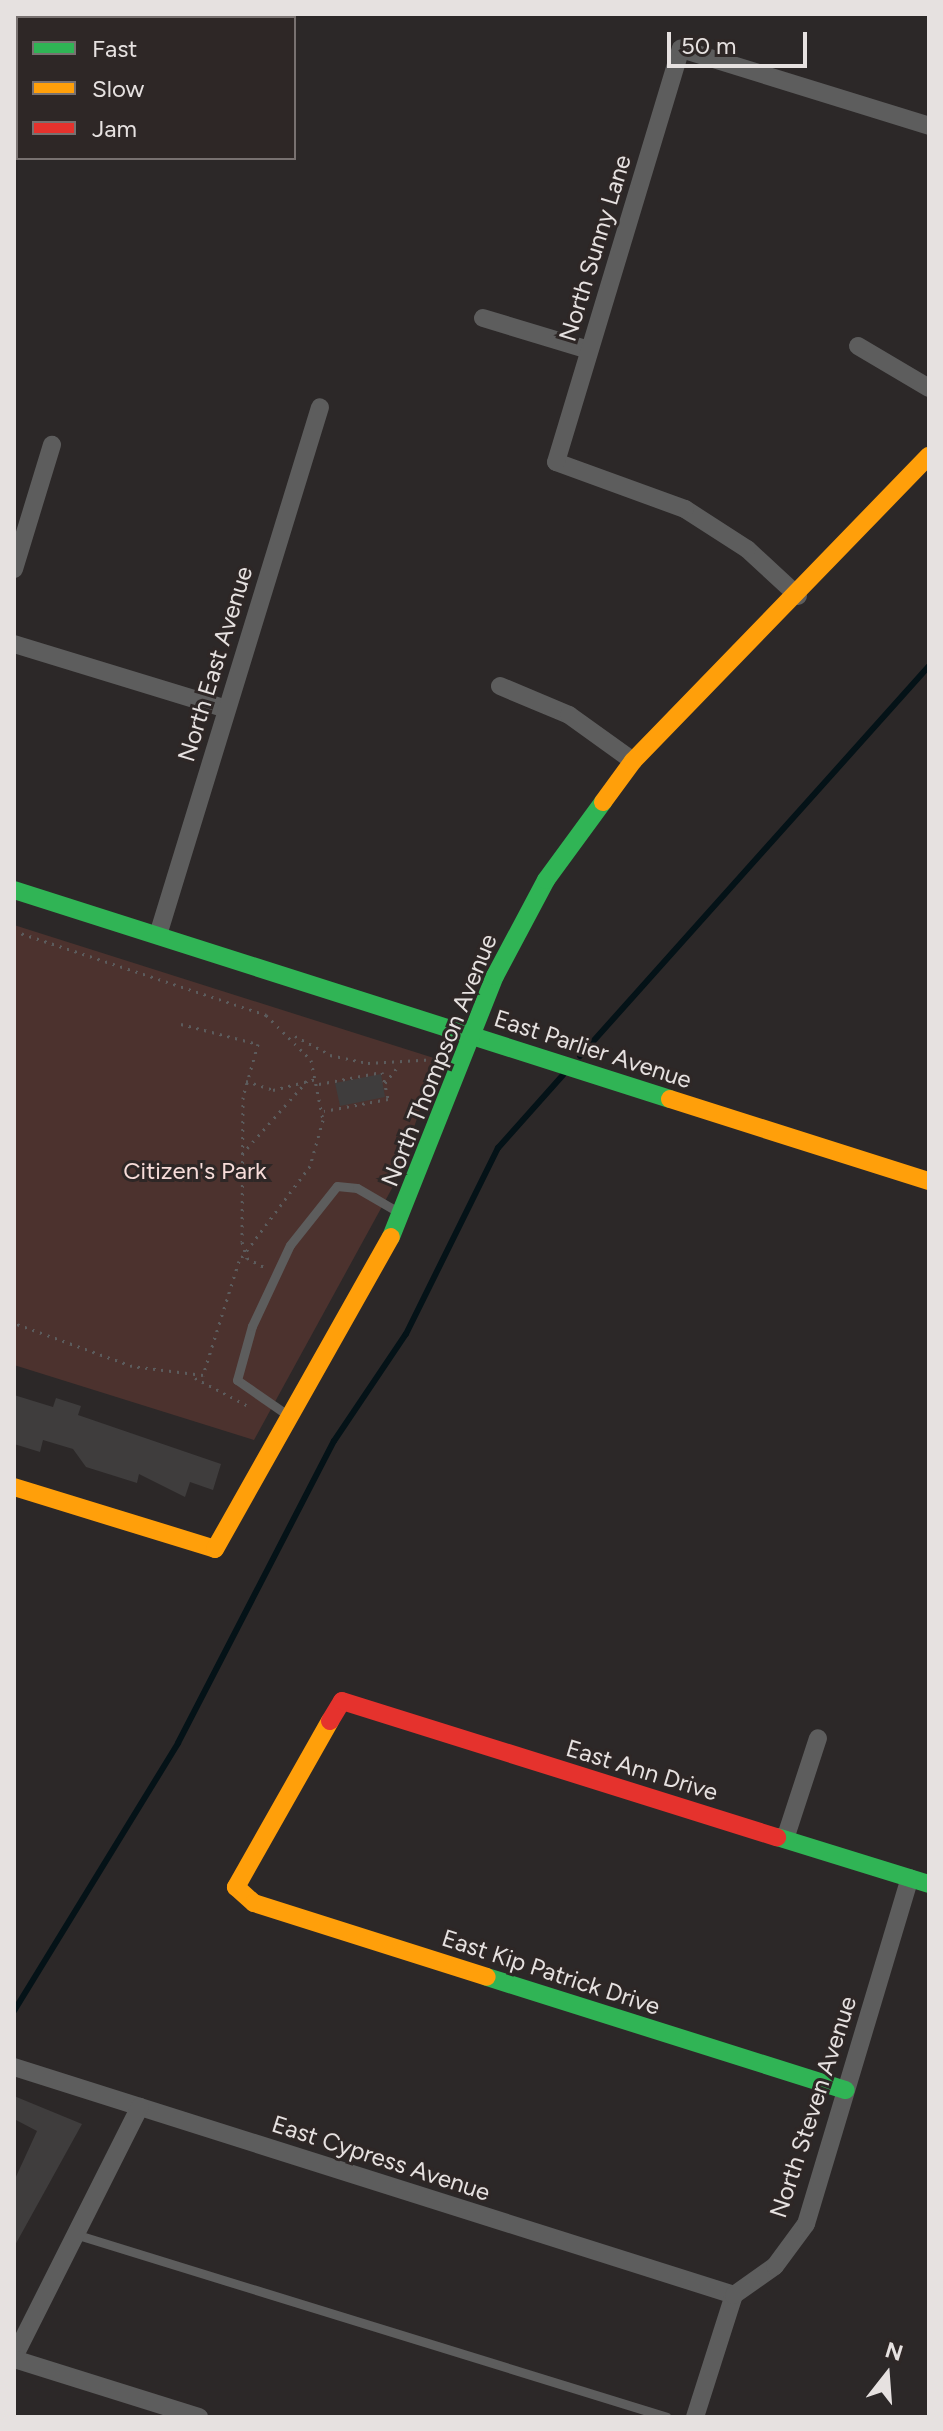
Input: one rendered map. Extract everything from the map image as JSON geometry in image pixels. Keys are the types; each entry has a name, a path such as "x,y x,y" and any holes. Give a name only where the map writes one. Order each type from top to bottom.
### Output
{"street":[{"name":"North Sunny Lane","path":"798,596 747,549 685,509 556,462 681,49 929,126"},
{"path":"483,318 589,350"},
{"path":"858,346 929,388"},
{"name":"North East Avenue","path":"158,935 320,407"},
{"path":"14,569 52,445"},
{"name":"North Thompson Avenue","path":"14,1487 215,1549 403,1215 520,923 633,761 798,596 929,456"},
{"path":"14,644 226,709"},
{"path":"500,686 569,715 633,761"},
{"name":"East Parlier Avenue","path":"14,890 929,1181"},
{"name":"East Ann Drive","path":"242,1896 238,1873 342,1701 929,1884"},
{"path":"785,1839 818,1738"},
{"name":"North Steven Avenue","path":"734,2295 775,2266 806,2224 910,1878"},
{"name":"East Kip Patrick Drive","path":"242,1896 846,2090"},
{"name":"East Cypress Avenue","path":"14,2067 734,2295"},
{"path":"140,2107 14,2358 199,2417"},
{"path":"695,2417 734,2295"}],"lane":[{"path":"290,1417 237,1380 275,1273 337,1186 357,1188 403,1215"},
{"path":"78,2235 667,2417"}],"path":[{"path":"14,931 253,1008 330,1055 400,1063 439,1059"},
{"path":"181,1024 258,1044 246,1081 242,1154 244,1254"},
{"path":"211,1385 206,1371 244,1254 310,1166 323,1111 318,1082 292,1034"},
{"path":"385,1083 394,1080 400,1063"},
{"path":"246,1081 273,1090 307,1081 382,1072 388,1099 323,1111"},
{"path":"242,1154 307,1081"},
{"path":"244,1254 275,1273"},
{"path":"14,1323 114,1360 195,1378 255,1410"},
{"path":"195,1378 206,1371"}],"green space":[{"name":"Citizen's Park","path":"14,925 437,1059 396,1181 254,1440 14,1365"}],"building":[{"path":"381,1074 385,1097 340,1106 335,1083"},
{"path":"14,1395 53,1407 56,1398 81,1406 78,1415 221,1464 213,1490 190,1482 185,1497 139,1474 137,1483 86,1467 73,1449 43,1440 40,1452 14,1444"},
{"path":"14,2096 82,2124 14,2247 14,2181 37,2131 14,2119"}],"waterway":[{"path":"580,1056 929,666"},
{"path":"14,2011 178,1743 334,1441 406,1334 498,1148 563,1075"}],"traffic: fast":[{"path":"391,1237 495,976 546,880 603,802"},
{"path":"14,890 670,1099"},
{"path":"777,1837 929,1884"},
{"path":"487,1977 846,2090"}],"traffic: slow":[{"path":"603,802 633,761 929,456"},
{"path":"670,1099 929,1181"},
{"path":"14,1487 215,1549 391,1237"},
{"path":"330,1721 236,1887 254,1903 487,1977"}],"traffic: jam":[{"path":"330,1721 342,1701 777,1837"}]}
